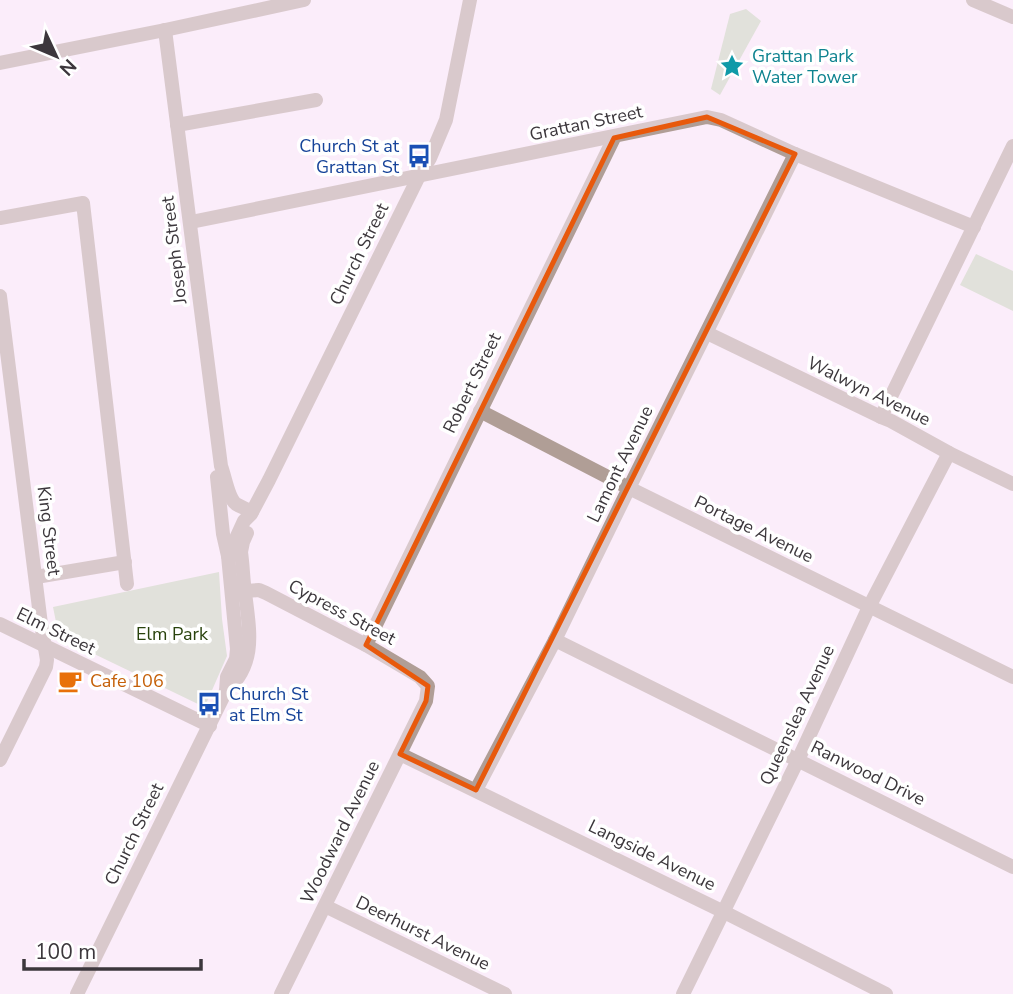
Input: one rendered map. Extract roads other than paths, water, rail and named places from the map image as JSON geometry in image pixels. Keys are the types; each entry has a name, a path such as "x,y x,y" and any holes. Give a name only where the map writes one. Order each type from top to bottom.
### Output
{"street":[{"path":"0,63 304,0"},
{"name":"Church Street","path":"77,994 226,691 237,682 247,659 250,630 228,556 430,158 446,120 470,0"},
{"path":"973,0 1013,17"},
{"name":"Joseph Street","path":"165,30 221,466 231,498 252,513"},
{"path":"177,125 316,100"},
{"name":"Grattan Street","path":"191,222 707,117 721,120 974,227"},
{"name":"Robert Street","path":"366,645 614,138"},
{"path":"881,418 1013,146"},
{"name":"Lamont Avenue","path":"476,790 555,640 795,153"},
{"path":"0,218 83,204 127,584"},
{"name":"King Street","path":"0,296 47,660 0,761"},
{"name":"Walwyn Avenue","path":"707,333 891,421 948,453 1013,484"},
{"name":"Portage Avenue","path":"480,411 629,488 1013,677"},
{"name":"Queenslea Avenue","path":"683,994 798,760 869,607 948,453"},
{"name":"Joseph Street","path":"221,466 217,474 228,556"},
{"name":"Church Street","path":"238,591 241,552 252,513"},
{"path":"36,577 125,562"},
{"name":"Cypress Street","path":"238,591 259,590 366,645 419,677 428,686"},
{"name":"Elm Street","path":"0,624 209,726"},
{"name":"Ranwood Drive","path":"555,640 1013,867"},
{"name":"Woodward Avenue","path":"281,994 426,701 428,686"},
{"name":"Langside Avenue","path":"400,754 886,994"},
{"name":"Deerhurst Avenue","path":"325,906 505,994"}],"place":[{"name":"Grattan Park Water Tower","path":"732,66"},
{"name":"Church St at Grattan St","path":"419,156"},
{"name":"Cafe 106","path":"70,681"},
{"name":"Church St at Elm St","path":"209,704"}],"park label":[{"name":"Elm Park","path":"172,634"}]}
